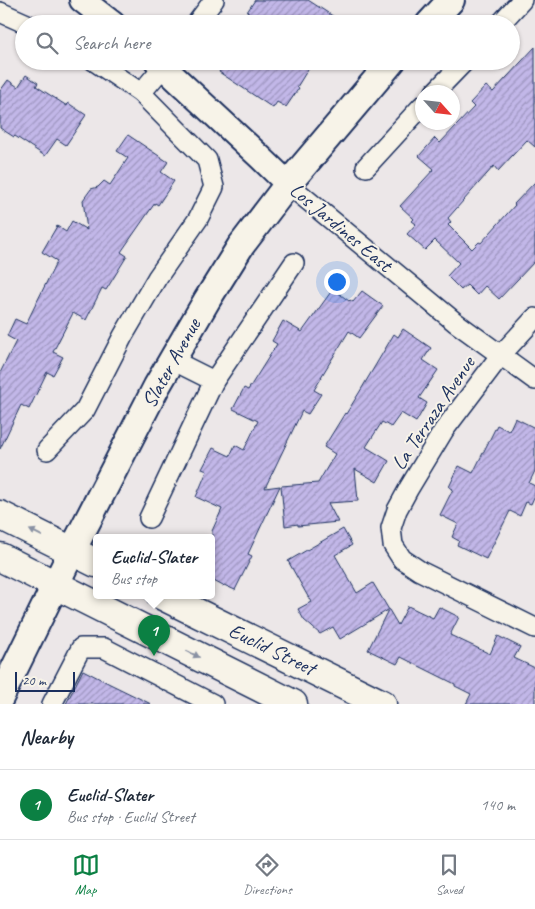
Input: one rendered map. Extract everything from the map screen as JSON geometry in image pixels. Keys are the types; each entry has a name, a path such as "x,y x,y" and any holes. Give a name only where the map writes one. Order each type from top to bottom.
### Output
{"main road":[{"path":"437,15 451,0"},
{"name":"Slater Avenue","path":"0,698 72,551 158,386 207,300 240,247 288,184 384,70"},
{"path":"0,515 93,562"},
{"name":"Euclid Street","path":"0,557 293,704"},
{"name":"Euclid Street","path":"168,599 349,697 382,704"}],"street":[{"path":"82,0 101,15"},
{"path":"203,15 214,0"},
{"path":"508,15 522,0"},
{"path":"0,12 15,19"},
{"path":"47,450 85,410 123,336 157,278 198,219 214,187 207,160 141,92 108,70"},
{"path":"141,92 158,70"},
{"name":"Los Jardines East","path":"170,70 288,184 455,322 535,380"},
{"path":"443,85 457,70"},
{"path":"366,167 415,114"},
{"path":"149,518 214,381 294,263"},
{"name":"La Terraza Avenue","path":"535,318 500,356 444,430 409,488 391,528 392,544 402,559 420,571 535,628"},
{"path":"172,360 214,381"},
{"path":"52,704 81,648 104,648 213,704"}],"building":[{"path":"255,0 308,0 331,15 251,15 247,12"},
{"path":"535,47 535,147 527,140 498,171 494,166 448,218 451,222 448,225 472,249 479,242 481,243 535,182 535,261 499,299 485,286 477,295 467,285 461,290 447,276 459,263 435,240 425,250 407,234 416,224 412,221 414,219 400,206 434,169 419,156 435,138 440,143 452,130 460,130 460,122 474,107 470,103 486,86 493,92 514,70 520,70 520,63"},
{"path":"220,70 307,70 297,87 299,88 286,107 277,102 273,108 219,72"},
{"path":"26,75 38,83 36,86 67,106 68,103 86,115 66,145 57,139 45,156 0,128 0,91 8,80 18,87"},
{"path":"128,135 168,162 161,172 174,181 158,205 155,203 121,252 127,256 106,290 102,288 86,320 73,313 53,352 63,357 53,375 47,372 29,409 21,405 0,449 0,373 16,341 7,336 15,319 26,324 57,261 42,252 57,226 66,232 72,221 87,230 83,200 91,189 98,187 104,181 110,185 128,158 117,151"},
{"path":"333,289 353,302 362,291 383,306 359,338 349,331 314,390 321,394 308,414 302,411 265,488 280,486 248,554 252,556 235,590 215,582 215,534 212,534 212,531 222,509 196,497 207,471 202,469 213,448 230,456 235,445 244,450 258,421 233,409 244,388 248,390 277,344 272,341 283,321 302,332"},
{"path":"403,329 431,348 423,360 438,370 419,398 427,403 416,422 401,413 391,427 382,422 366,447 389,461 377,482 355,469 358,501 328,503 338,522 285,526 281,486 318,483 335,454 324,447 394,334 398,337"},
{"path":"515,418 535,428 535,471 529,483 535,486 535,495 531,504 526,502 520,516 510,511 486,559 457,545 459,541 452,537 458,524 440,515 453,489 449,487 459,466 473,473 497,425 509,431"},
{"path":"343,529 352,545 335,555 357,593 373,583 398,625 408,606 433,618 439,607 459,617 450,635 490,654 498,636 520,647 514,658 535,668 535,704 466,704 471,694 455,686 455,684 401,657 397,664 368,650 388,610 340,639 333,627 320,634 304,620 298,609 311,602 288,561"},
{"path":"83,670 110,684 151,704 66,704"}],"place":[{"name":"Euclid-Slater","path":"154,656"}]}
